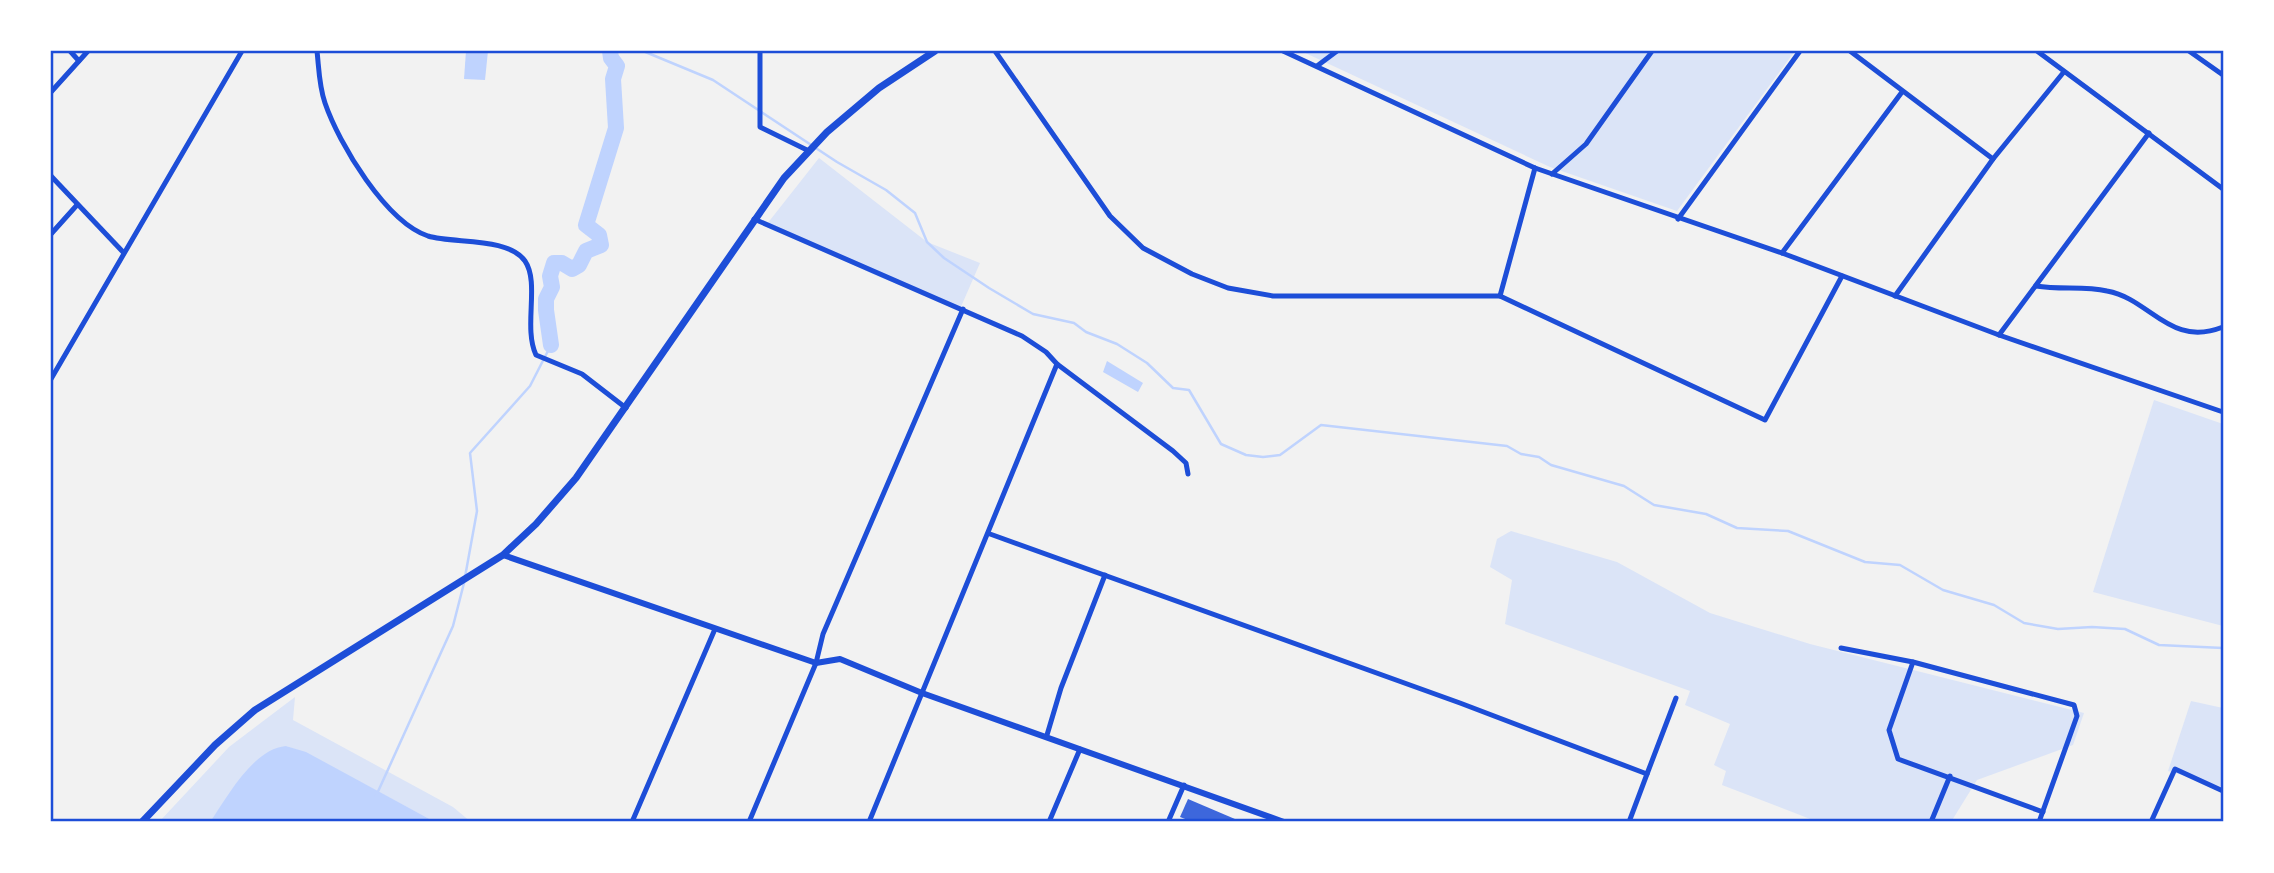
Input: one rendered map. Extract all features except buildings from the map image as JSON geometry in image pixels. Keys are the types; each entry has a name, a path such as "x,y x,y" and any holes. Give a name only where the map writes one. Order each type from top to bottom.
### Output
{"main road":[{"path":"142,822 215,745 255,710 503,555 536,524 576,478 753,219 808,151 879,88 935,51"}],"street":[{"path":"70,51 79,61"},
{"path":"51,92 88,51"},
{"path":"51,379 242,51"},
{"path":"317,51 318,74 334,124 377,196 428,236 510,248 523,258 530,271 530,336 536,355 582,374 626,408"},
{"path":"760,51 760,127 808,151"},
{"path":"995,51 1110,216 1143,248 1192,274 1227,288 1273,296 1500,296 1765,420 1842,276"},
{"path":"1283,51 1535,168 1782,253 1998,335 2223,412"},
{"path":"1317,66 1338,51"},
{"path":"1552,174 1586,144 1652,51"},
{"path":"1678,219 1800,51"},
{"path":"1850,51 1993,159"},
{"path":"2037,51 2063,73 2223,189"},
{"path":"2189,51 2223,75"},
{"path":"1895,296 1993,159 2063,73"},
{"path":"1782,253 1902,92"},
{"path":"1998,335 2149,133"},
{"path":"1500,296 1535,168"},
{"path":"51,176 123,252"},
{"path":"51,234 77,205"},
{"path":"753,219 1022,336 1173,451 1186,463 1188,474"},
{"path":"2036,286 2118,294 2177,329 2202,332 2223,327"},
{"path":"749,822 816,663 823,634 963,309"},
{"path":"869,822 1058,364"},
{"path":"990,534 1460,703 1647,774"},
{"path":"503,555 816,663 840,659 922,693 1047,735 1284,822"},
{"path":"1047,735 1061,688 1105,575"},
{"path":"632,822 715,629"},
{"path":"1841,648 1913,662 2074,705 2077,716 2039,822"},
{"path":"1913,662 1889,730 1892,749 1898,759 2043,812"},
{"path":"1629,822 1676,698"},
{"path":"1049,822 1080,749"},
{"path":"2151,822 2175,769 2223,791"},
{"path":"1931,822 1950,776"},
{"path":"1168,822 1184,785"},
{"path":"1261,822 1264,814"}],"shaded area":[{"path":"1301,51 1795,51 1677,211 1550,167"},
{"path":"819,158 927,242 980,263 960,309 877,276 767,224"},
{"path":"2154,400 2223,424 2223,626 2093,592"},
{"path":"1511,531 1617,562 1710,613 1810,644 2084,713 2073,745 1977,780 1951,822 1818,822 1722,785 1726,771 1714,765 1730,724 1685,705 1690,691 1505,624 1512,580 1490,567 1497,539"},
{"path":"295,697 293,720 453,807 471,822 435,822 306,753 286,746 230,794 210,822 159,822 229,747"},
{"path":"2191,701 2223,708 2223,787 2168,771"}],"water":[{"path":"466,51 488,51 485,80 464,79"},
{"path":"1107,361 1143,383 1138,392 1103,372"},
{"path":"286,746 306,752 435,822 210,822 233,787 252,765 263,755"}],"waterway":[{"path":"551,345 546,299 552,287 550,276 554,263 562,263 572,269 579,265 586,251 601,245 599,235 586,225 616,128 613,79 617,66 610,51"},
{"path":"643,51 713,80 837,162 886,190 915,213 927,242 944,258 989,288 1033,314 1074,323 1086,332 1117,344 1147,363 1173,388 1189,390 1221,444 1246,455 1280,455 1321,425 1507,446 1521,454 1539,457 1551,465 1624,486 1654,505 1706,514 1737,528 1788,531 1865,562 1900,565 1943,590 1994,605 2024,623 2058,629 2125,629 2159,645 2223,648"},
{"path":"465,577 477,511 470,453 530,386 551,345"},
{"path":"376,796 453,626 464,583"}]}
